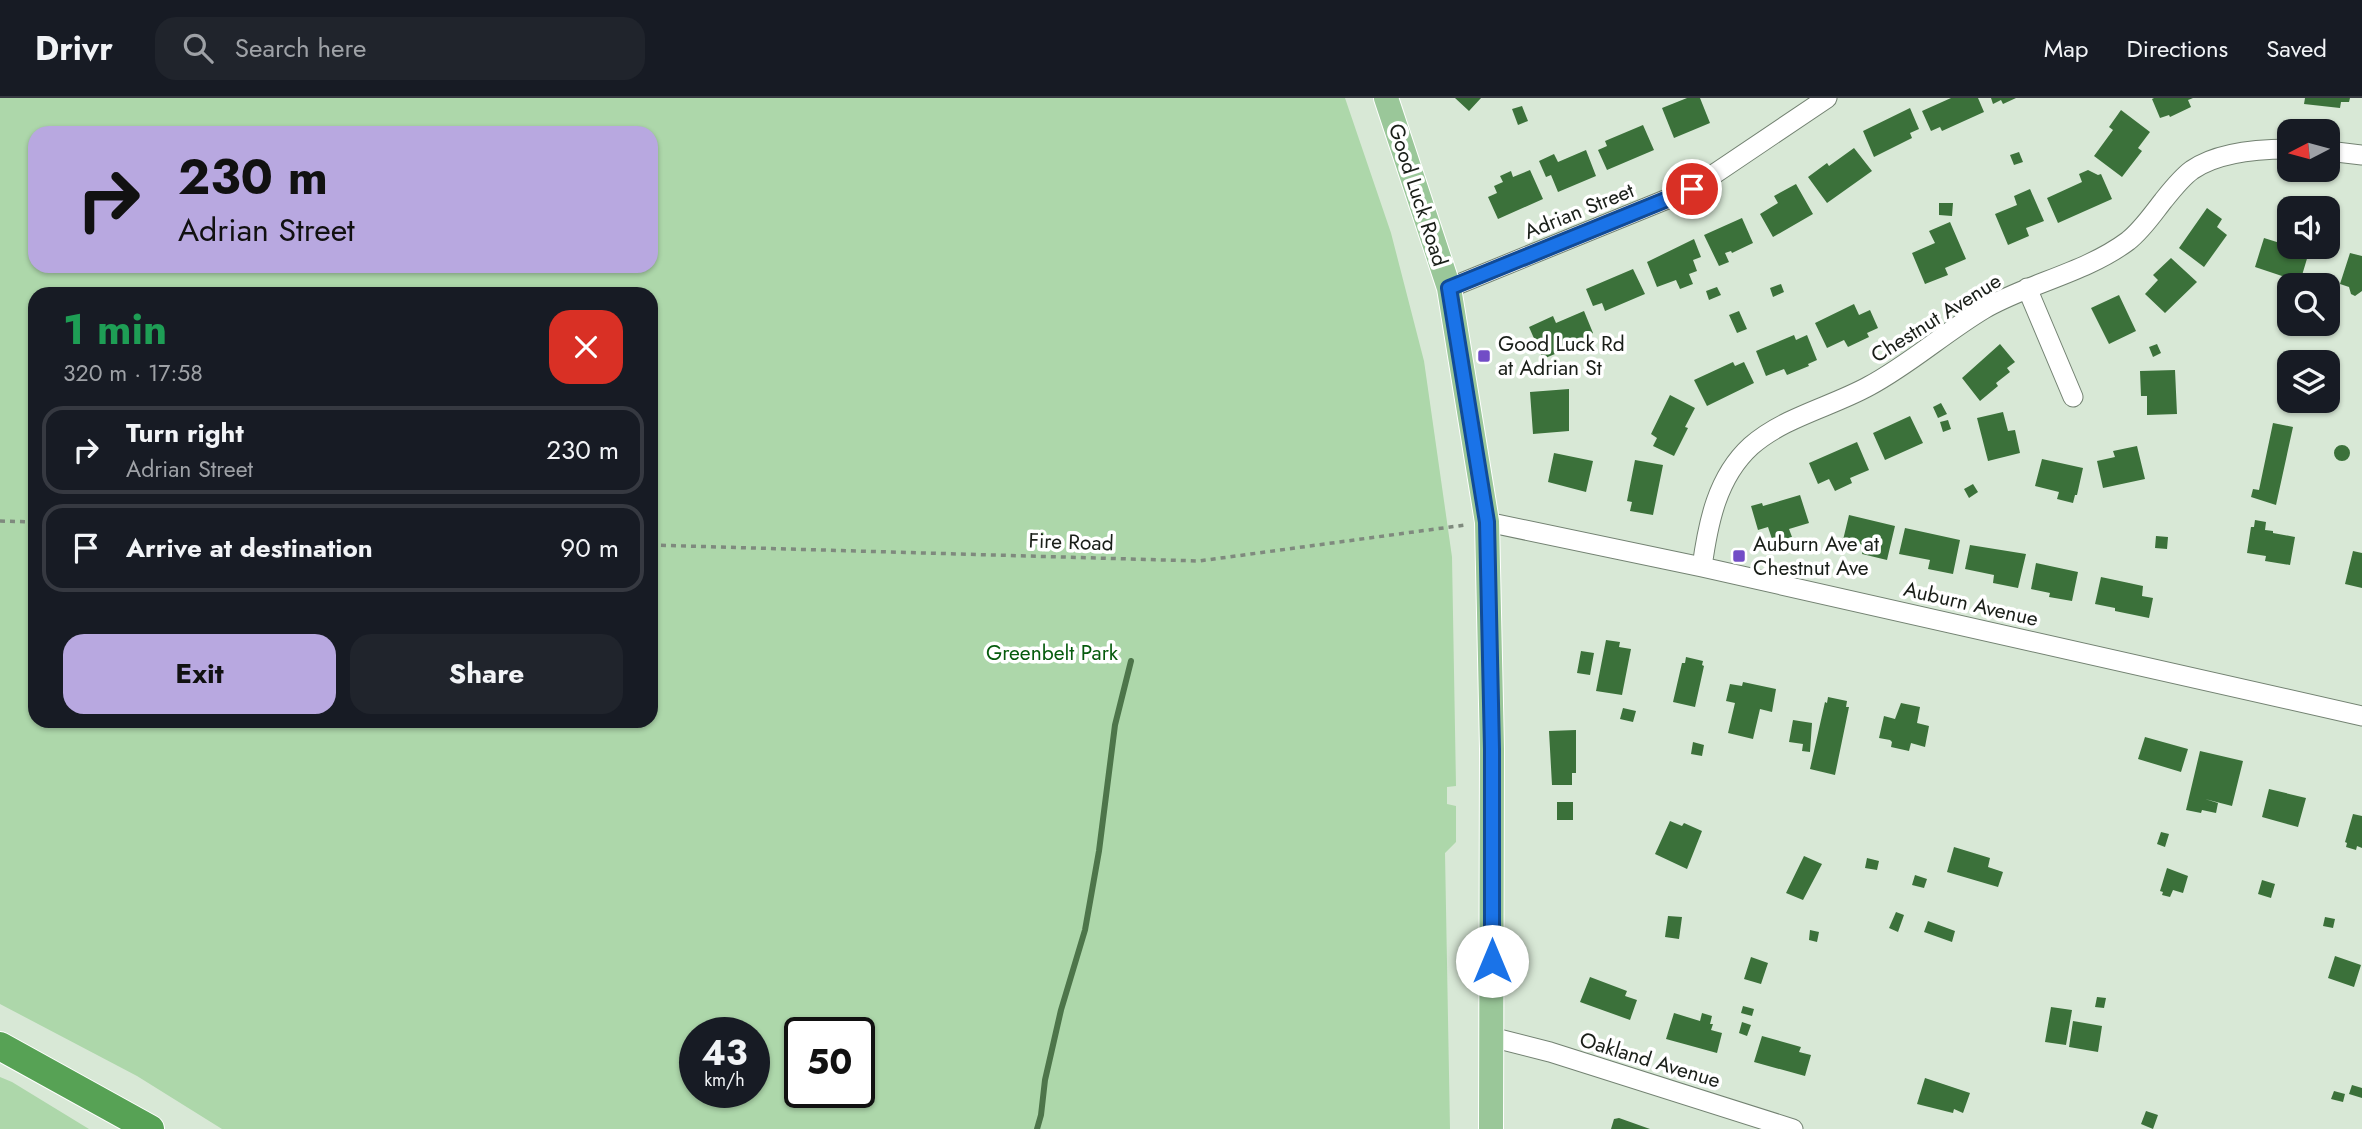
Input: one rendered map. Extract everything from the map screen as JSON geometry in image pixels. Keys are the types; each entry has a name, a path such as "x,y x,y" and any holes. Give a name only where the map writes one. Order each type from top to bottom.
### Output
{"highway":[{"path":"0,1046 150,1129"}],"main road":[{"name":"Good Luck Road","path":"1386,98 1449,288 1487,522 1492,749 1491,1129"}],"street":[{"name":"Adrian Street","path":"1449,288 1692,189 1827,98"},
{"name":"Chestnut Avenue","path":"1702,566 1706,535 1724,481 1751,447 1774,429 1869,386 1918,356 1986,308 2083,265 2127,241 2150,219 2180,181 2201,164 2246,152 2277,150"},
{"path":"2340,152 2362,155"},
{"path":"2027,288 2073,397"},
{"name":"Auburn Avenue","path":"1487,522 1702,566 2362,716"},
{"name":"Oakland Avenue","path":"1491,1037 1550,1052 1793,1129"}],"path":[{"path":"0,521 28,522"},
{"name":"Fire Road","path":"658,545 1199,561 1487,522"}],"green space":[{"name":"Greenbelt Park","path":"0,98 1345,98 1391,233 1424,361 1452,557 1456,786 1447,787 1447,804 1456,806 1456,842 1445,853 1450,1129 222,1129 137,1076 0,1004"},
{"path":"0,1077 12,1082 89,1129 0,1129"}],"building":[{"path":"1455,98 1481,98 1469,111"},
{"path":"1687,98 1700,98 1710,123 1674,138 1662,108"},
{"path":"1951,98 1978,98 1984,112 1942,131 1940,127 1931,131 1922,111"},
{"path":"1991,98 2016,98 2003,104 2001,100 1993,104"},
{"path":"2193,98 2188,100 2191,107 2170,117 2160,118 2152,99"},
{"path":"2305,98 2350,98 2349,102 2341,102 2340,108 2304,104"},
{"path":"1522,106 1528,121 1518,125 1512,109"},
{"path":"1910,108 1919,129 1910,133 1912,138 1874,157 1863,131"},
{"path":"2121,110 2150,132 2138,148 2142,151 2122,177 2094,156 2113,130 2109,127"},
{"path":"1643,125 1654,150 1607,170 1598,150 1607,146 1605,141"},
{"path":"1854,148 1872,171 1827,203 1808,177"},
{"path":"1586,150 1596,176 1558,192 1551,175 1546,177 1539,161 1554,154 1558,162"},
{"path":"2019,152 2023,162 2014,165 2010,155"},
{"path":"1530,170 1543,199 1498,219 1488,197 1497,193 1494,186 1503,182 1500,176 1511,171 1513,177"},
{"path":"2088,170 2101,174 2112,199 2058,223 2047,198 2082,182 2079,174"},
{"path":"1796,184 1813,214 1773,237 1760,214 1778,203 1774,196"},
{"path":"2030,189 2044,221 2026,228 2029,236 2008,245 1995,214 2017,205 2014,196"},
{"path":"1939,203 1953,203 1952,216 1939,215"},
{"path":"2207,208 2222,219 2217,227 2227,235 2204,267 2179,248"},
{"path":"1742,218 1753,243 1732,253 1725,253 1729,262 1719,266 1704,235"},
{"path":"1950,222 1966,259 1945,268 1948,275 1925,284 1912,253 1935,243 1929,231"},
{"path":"2264,238 2277,242 2277,259 2307,259 2303,273 2277,274 2255,267"},
{"path":"1694,239 1701,257 1693,260 1697,271 1689,274 1693,284 1680,289 1676,280 1657,287 1647,262"},
{"path":"2350,253 2362,256 2362,291 2355,296 2351,294 2349,287 2340,284"},
{"path":"2171,258 2197,282 2165,313 2145,294 2158,280 2153,275"},
{"path":"1633,269 1645,294 1605,311 1602,303 1593,306 1586,289"},
{"path":"1781,284 1784,292 1773,297 1770,288"},
{"path":"1717,287 1721,295 1709,300 1706,291"},
{"path":"2119,295 2136,331 2109,344 2091,308"},
{"path":"1854,304 1859,315 1870,310 1878,328 1867,333 1869,337 1848,347 1844,340 1827,348 1815,323"},
{"path":"1584,311 1593,333 1584,337 1586,341 1543,359 1529,327 1553,316 1556,323"},
{"path":"1739,311 1747,329 1737,333 1729,315"},
{"path":"1794,335 1796,340 1807,335 1817,360 1787,375 1784,369 1766,376 1756,351"},
{"path":"2000,344 2015,362 2007,368 2010,372 1996,383 1998,386 1980,401 1962,378"},
{"path":"2157,344 2161,353 2153,357 2149,347"},
{"path":"1733,362 1735,366 1744,362 1754,383 1707,406 1694,380"},
{"path":"2175,370 2177,414 2147,415 2147,396 2141,396 2140,371"},
{"path":"1569,389 1569,431 1533,434 1530,392"},
{"path":"1670,395 1695,408 1674,456 1653,446 1657,438 1651,434"},
{"path":"1941,403 1947,414 1938,418 1933,407"},
{"path":"2003,412 2008,431 2015,430 2020,453 1988,461 1977,418"},
{"path":"1910,416 1923,443 1885,460 1873,433"},
{"path":"1948,420 1951,429 1943,432 1940,422"},
{"path":"2273,423 2293,427 2276,505 2251,497 2253,489 2259,490"},
{"path":"1857,442 1869,470 1850,478 1852,483 1835,491 1829,479 1818,484 1809,463"},
{"path":"2342,445 2348,447 2348,459 2342,461 2336,459 2334,453 2336,447"},
{"path":"2137,446 2145,479 2103,488 2097,461 2115,457 2113,451"},
{"path":"1554,453 1593,461 1586,492 1548,482"},
{"path":"2042,459 2083,468 2073,503 2057,499 2059,492 2035,486"},
{"path":"1635,460 1663,465 1653,515 1630,511 1632,502 1627,501"},
{"path":"1973,484 1978,492 1969,498 1964,489"},
{"path":"1800,495 1809,523 1789,529 1792,537 1773,542 1768,527 1758,530 1751,506 1762,503 1763,506"},
{"path":"1849,515 1895,526 1887,560 1862,554 1864,545 1843,540"},
{"path":"2255,520 2266,522 2265,530 2295,537 2290,565 2265,561 2266,556 2247,553 2251,527 2254,527"},
{"path":"1905,528 1960,540 1953,574 1928,569 1930,560 1899,554"},
{"path":"2156,536 2168,537 2167,549 2155,548"},
{"path":"1970,545 2026,554 2018,588 1993,583 1994,575 1965,569"},
{"path":"2353,551 2362,553 2362,588 2345,584"},
{"path":"2036,563 2078,572 2072,601 2049,597 2050,593 2031,589"},
{"path":"2101,577 2143,586 2142,596 2153,598 2149,618 2095,604"},
{"path":"1606,640 1620,642 1619,647 1631,649 1622,695 1596,691"},
{"path":"1581,651 1594,653 1590,675 1577,673"},
{"path":"1686,657 1703,661 1704,666 1695,707 1673,702 1682,663 1685,663"},
{"path":"1743,682 1776,689 1772,712 1760,709 1753,739 1728,733 1735,703 1726,701 1730,684 1742,686"},
{"path":"1828,697 1847,701 1846,707 1849,707 1835,775 1810,769"},
{"path":"1901,703 1920,707 1917,723 1929,726 1925,747 1911,743 1909,751 1891,747 1890,740 1879,738 1884,716 1895,719"},
{"path":"1623,708 1636,711 1633,722 1620,719"},
{"path":"1793,720 1812,723 1810,752 1802,751 1803,744 1789,742"},
{"path":"1576,730 1576,773 1572,773 1572,785 1552,785 1549,731"},
{"path":"2145,737 2188,749 2181,772 2138,759"},
{"path":"1693,742 1704,745 1702,756 1691,754"},
{"path":"2200,751 2243,761 2232,806 2205,799 2218,803 2216,813 2186,810"},
{"path":"2269,789 2306,798 2298,827 2262,817"},
{"path":"1557,802 1573,802 1573,820 1557,820"},
{"path":"2353,814 2362,816 2362,848 2357,846 2356,850 2346,847 2345,842"},
{"path":"1670,821 1682,826 1684,823 1702,831 1687,869 1655,854"},
{"path":"2161,832 2169,834 2165,847 2157,844"},
{"path":"1954,847 1990,858 1988,867 2003,872 1998,887 1947,872"},
{"path":"1804,856 1822,864 1803,900 1786,893"},
{"path":"1867,858 1879,861 1877,870 1865,868"},
{"path":"2167,868 2188,876 2183,893 2173,890 2170,897 2162,895 2163,892 2160,891"},
{"path":"1915,875 1927,879 1924,888 1912,885"},
{"path":"2262,880 2275,884 2271,898 2258,894"},
{"path":"1896,912 1904,915 1898,932 1889,928"},
{"path":"1668,916 1682,917 1679,939 1665,937"},
{"path":"2325,917 2335,919 2333,928 2323,926"},
{"path":"1928,921 1955,931 1952,942 1924,932"},
{"path":"1810,930 1819,932 1817,942 1809,940"},
{"path":"2335,956 2361,965 2354,987 2328,978"},
{"path":"1751,957 1768,963 1761,984 1744,979"},
{"path":"1590,977 1627,991 1625,996 1637,1000 1630,1020 1580,1002"},
{"path":"2097,997 2106,998 2104,1008 2095,1007"},
{"path":"1743,1006 1754,1009 1752,1016 1741,1013"},
{"path":"2051,1007 2072,1010 2066,1045 2045,1042"},
{"path":"1674,1013 1700,1021 1702,1013 1712,1016 1711,1030 1722,1033 1717,1053 1666,1039"},
{"path":"2073,1021 2102,1026 2098,1052 2069,1047"},
{"path":"1742,1022 1751,1025 1747,1036 1739,1033"},
{"path":"1762,1036 1801,1047 1799,1052 1811,1055 1805,1076 1754,1062"},
{"path":"1925,1078 1970,1093 1963,1113 1954,1109 1953,1113 1917,1104"},
{"path":"2352,1085 2362,1088 2362,1098 2349,1094"},
{"path":"2334,1091 2345,1094 2343,1102 2331,1099"},
{"path":"2146,1111 2158,1115 2153,1129 2141,1124"},
{"path":"1619,1118 1650,1129 1611,1129 1614,1119"}],"waterway":[{"path":"1037,1129 1061,1010 1085,930 1099,851 1115,725 1131,661"}],"place":[{"name":"Good Luck Rd at Adrian St","path":"1484,356"},
{"name":"Auburn Ave at Chestnut Ave","path":"1739,556"}],"route":[{"path":"1492,961 1492,749 1487,522 1449,288 1692,189"}]}
